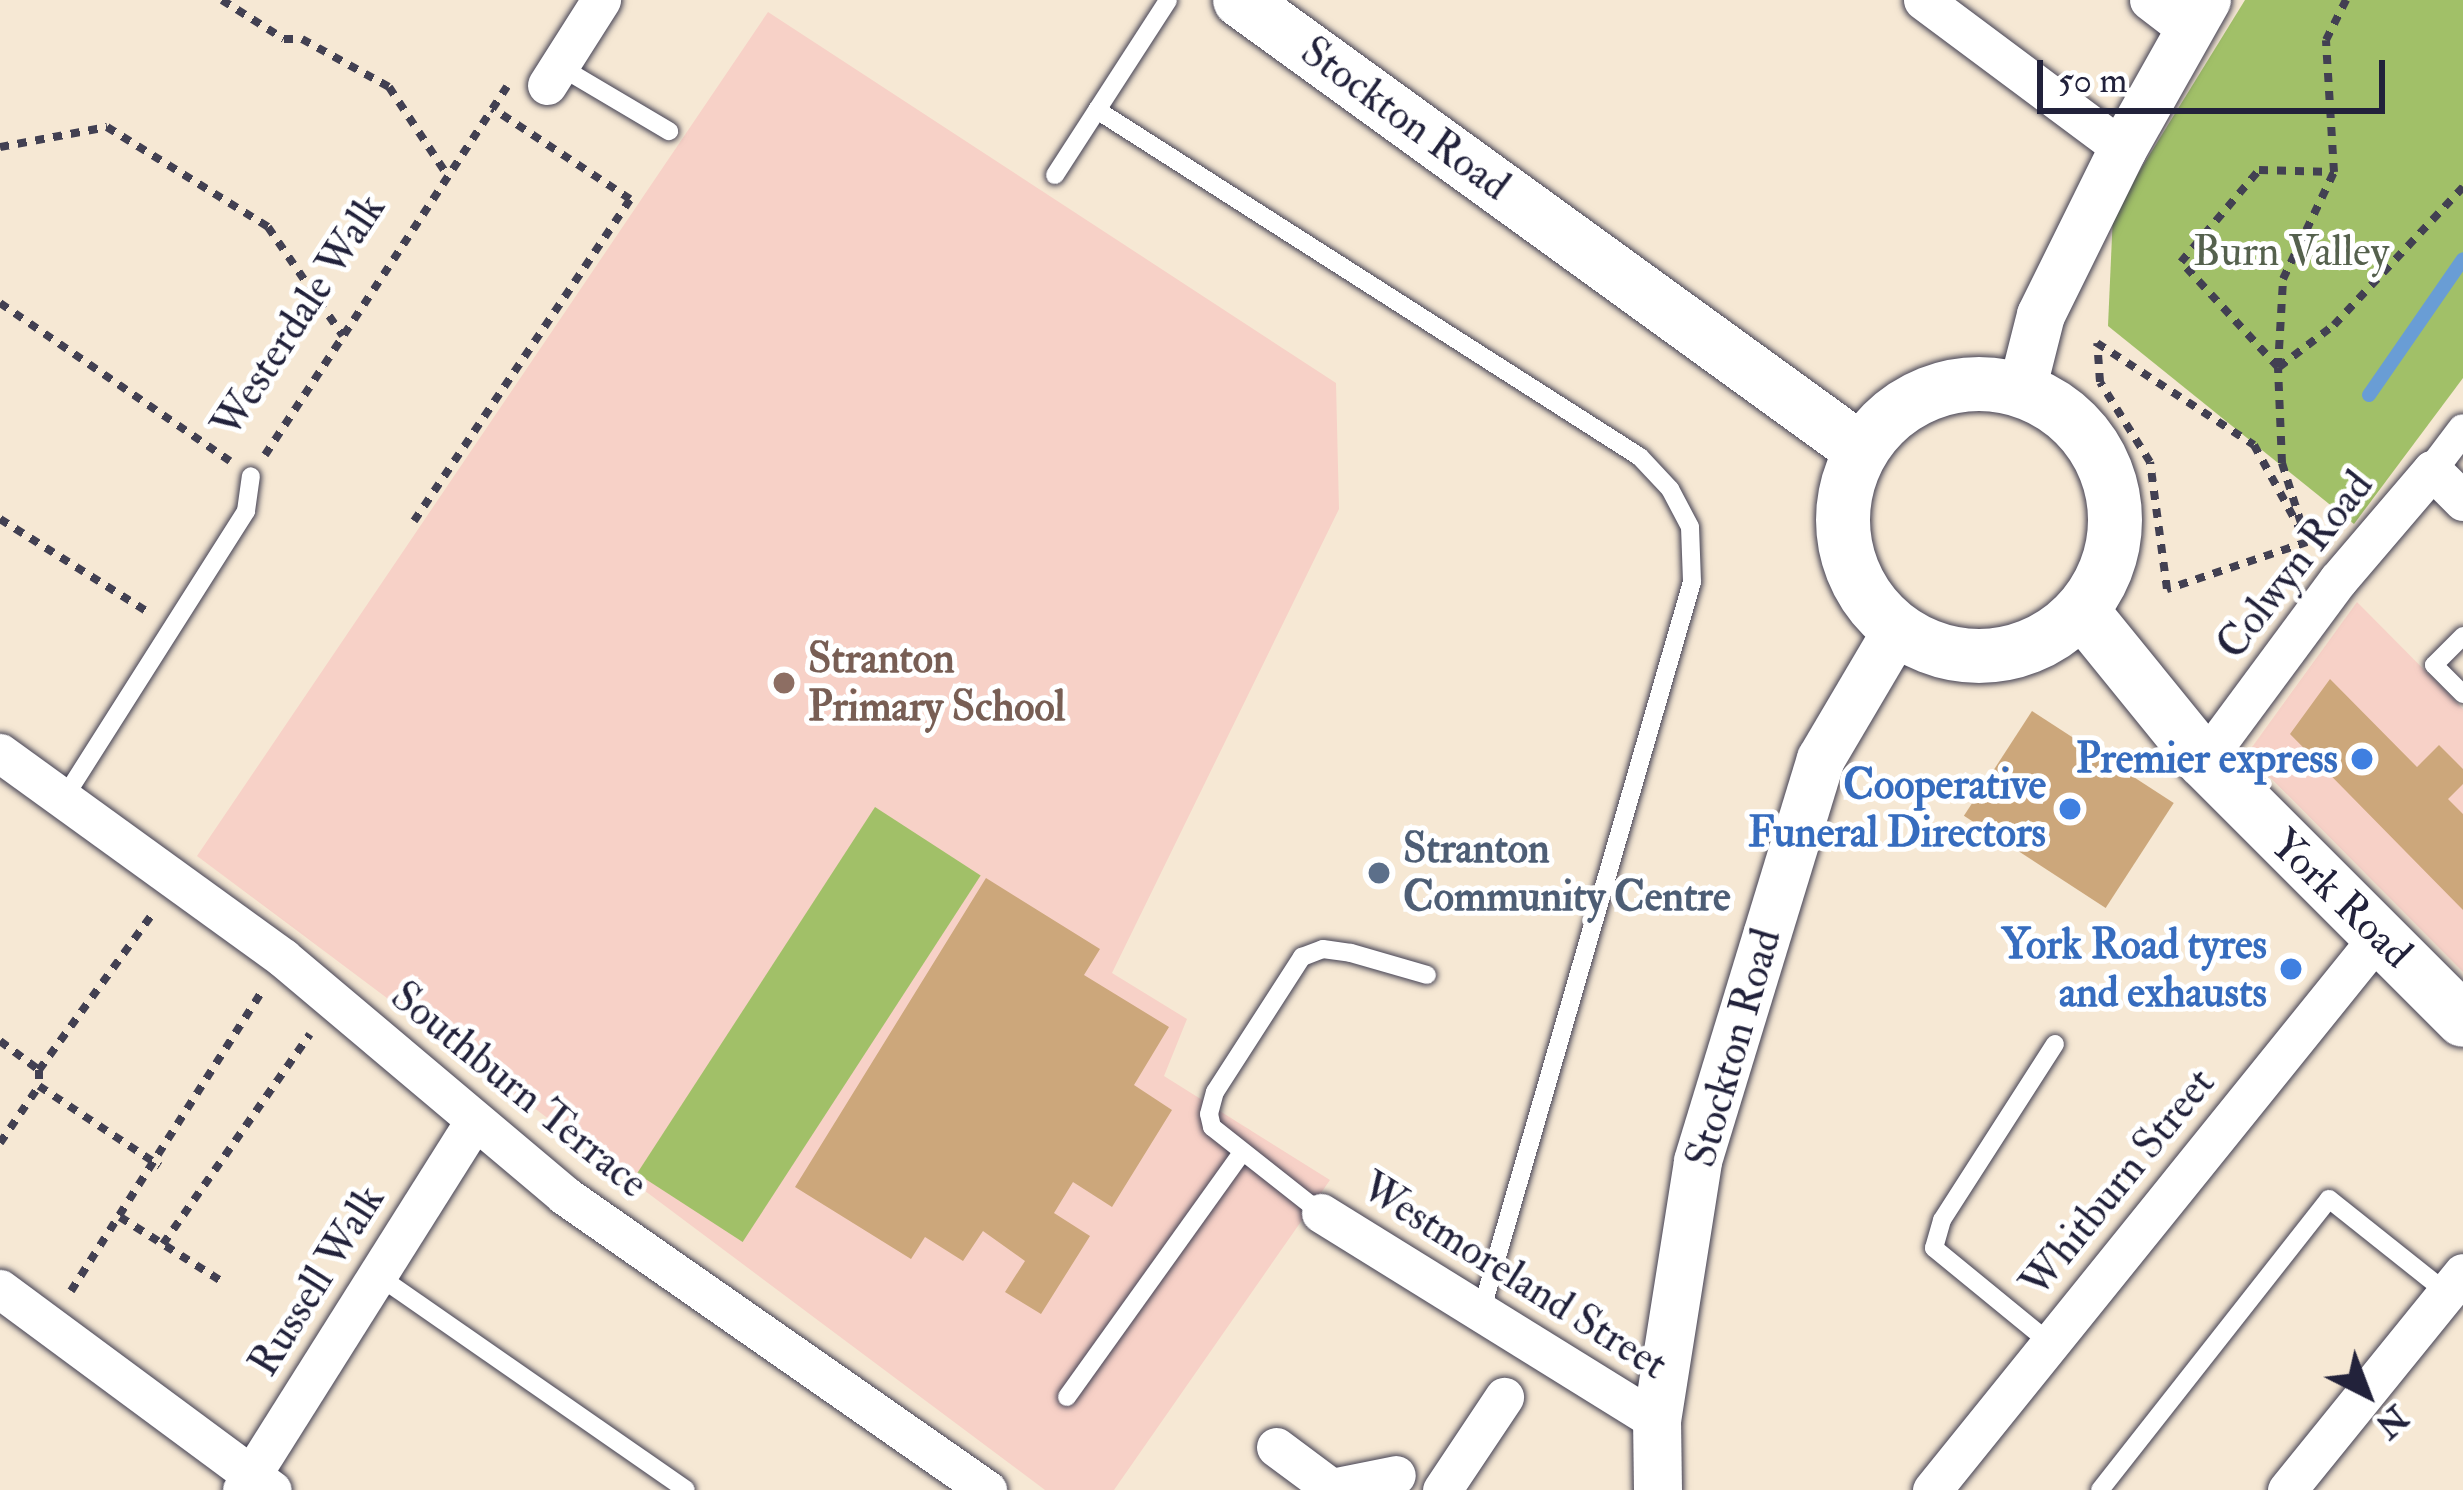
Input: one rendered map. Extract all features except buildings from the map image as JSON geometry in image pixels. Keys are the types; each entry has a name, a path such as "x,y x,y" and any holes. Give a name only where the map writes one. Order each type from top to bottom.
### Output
{"main road":[{"name":"Stockton Road","path":"1240,0 1861,450"},
{"path":"1985,383 2022,389 2062,411 2093,443 2112,484 2116,529 2106,574 2082,611 2032,646 1972,658 1932,650 1897,630 1869,602 1846,547 1846,488 1861,450 1914,399 1949,387 1985,383"},
{"name":"York Road","path":"2082,611 2204,761 2463,1020"}],"street":[{"path":"553,76 602,0"},
{"path":"1923,0 2122,149"},
{"path":"2022,389 2042,315 2122,149 2198,15 2149,0"},
{"name":"Colwyn Road","path":"2204,761 2338,580 2463,430"},
{"path":"2432,470 2463,501"},
{"name":"Stockton Road","path":"1658,1490 1657,1421 1698,1161 1821,760 1897,630"},
{"name":"Southburn Terrace","path":"0,753 283,958 472,1123 564,1195 987,1490"},
{"name":"Whitburn Street","path":"1932,1490 2378,937"},
{"name":"Russell Walk","path":"255,1485 472,1123"},
{"name":"Westmoreland Street","path":"1322,1213 1657,1421"},
{"path":"2287,1490 2455,1283"},
{"path":"0,1289 255,1485"},
{"path":"1442,1490 1504,1397"},
{"path":"1276,1448 1330,1489 1396,1475"}],"lane":[{"path":"1055,175 1168,0"},
{"path":"553,76 669,131"},
{"path":"1097,110 1640,457 1670,489 1690,527 1693,582 1481,1312"},
{"name":"Westerdale Walk","path":"64,798 246,511 251,476"},
{"path":"2463,637 2434,664 2463,694"},
{"path":"1322,1213 1212,1127 1209,1114 1216,1092 1302,957 1323,949 1337,951 1426,975"},
{"path":"2050,1343 1934,1249 1942,1220 2055,1044"},
{"path":"1067,1397 1242,1153"},
{"path":"2099,1490 2329,1199 2455,1283"},
{"path":"377,1275 686,1490"}],"path":[{"path":"222,0 284,38 302,39 389,87 448,176"},
{"path":"2307,542 2282,463 2278,368 2283,279 2334,172 2326,40 2346,0"},
{"name":"Westerdale Walk","path":"251,476 520,67 553,76"},
{"path":"414,521 630,199 492,108"},
{"path":"0,147 107,127 268,227 343,336"},
{"path":"2278,368 2181,262 2259,170 2334,172"},
{"path":"2278,368 2334,325 2463,188"},
{"path":"0,303 251,476"},
{"path":"2098,344 2254,445 2307,542 2167,589 2150,462 2100,382 2098,344"},
{"path":"0,519 172,628"},
{"path":"0,1143 39,1086 39,1070 176,882"},
{"path":"49,1325 283,958"},
{"path":"163,1244 333,1002"},
{"path":"0,1041 39,1070"},
{"path":"39,1086 160,1166"},
{"path":"121,1217 226,1284"}],"shaded area":[{"name":"Stranton Primary School","path":"768,12 1336,383 1339,509 1112,973 1187,1019 1164,1076 1330,1180 1114,1490 1045,1490 197,856"},
{"path":"2357,602 2463,709 2463,972 2247,754"}],"green space":[{"name":"Burn Valley","path":"2245,0 2463,0 2463,378 2354,524 2108,326 2113,214"},
{"path":"875,807 981,876 743,1242 637,1173"}],"waterway":[{"path":"2369,395 2463,259"}],"place":[{"name":"Stranton Primary School","path":"784,683"},
{"name":"Premier express","path":"2362,759"},
{"name":"Cooperative Funeral Directors","path":"2070,809"},
{"name":"Stranton Community Centre","path":"1379,873"},
{"name":"York Road tyres and exhausts","path":"2291,969"}]}
